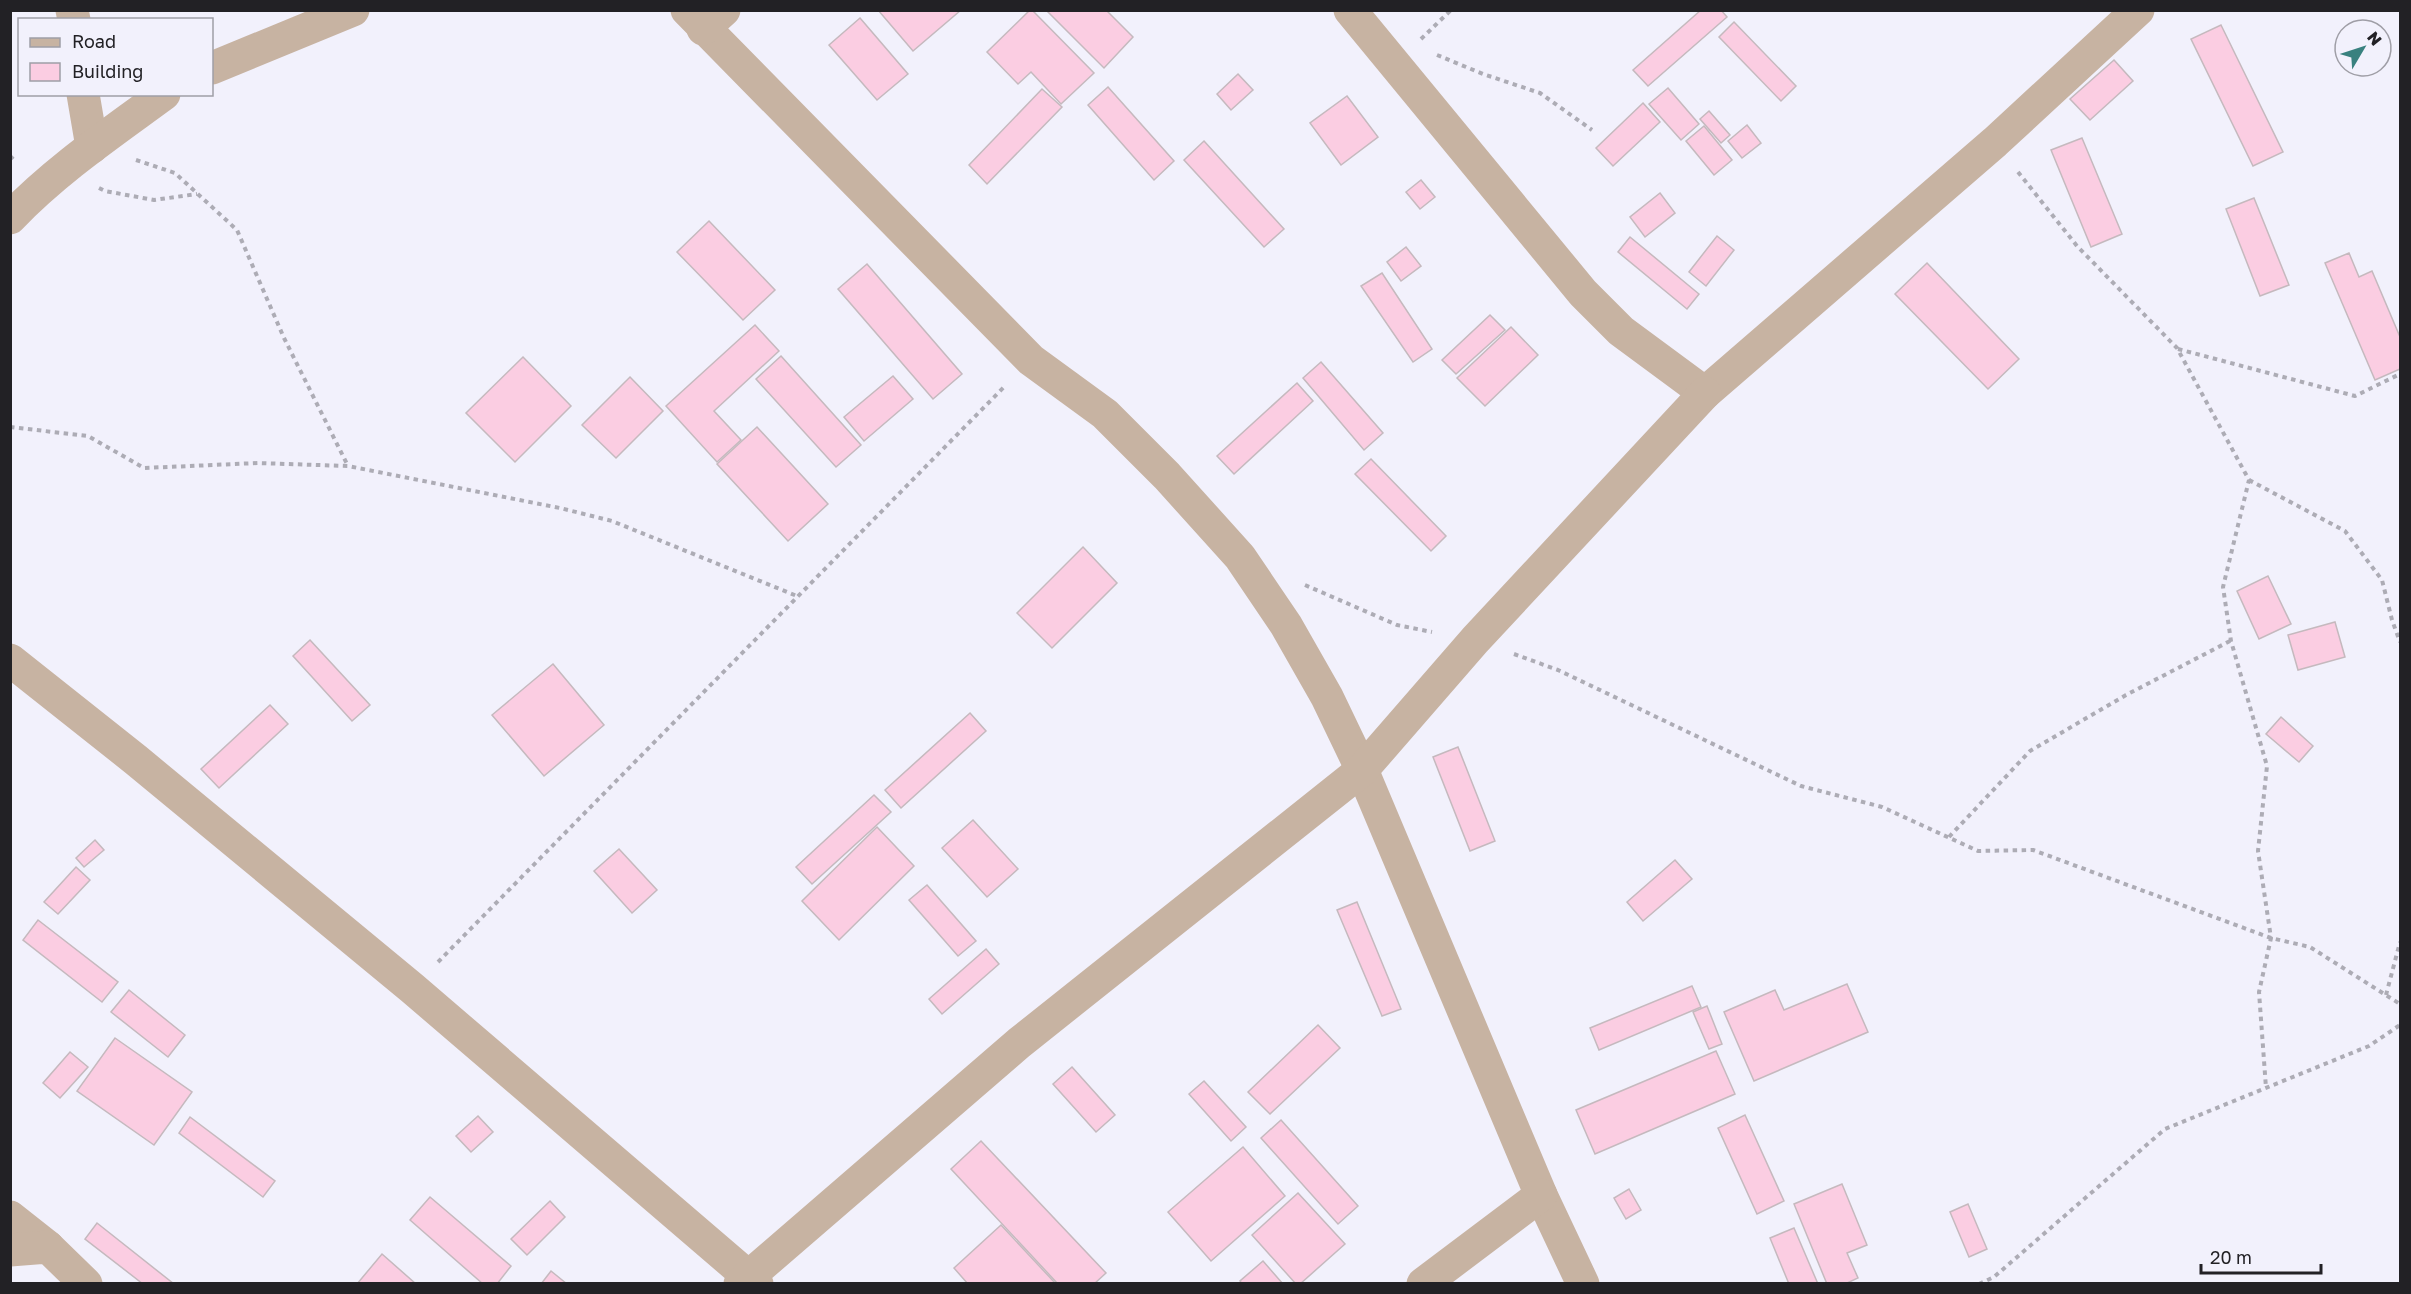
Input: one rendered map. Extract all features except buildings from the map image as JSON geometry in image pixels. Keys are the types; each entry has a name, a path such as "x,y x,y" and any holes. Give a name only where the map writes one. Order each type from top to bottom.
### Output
{"street":[{"path":"213,68 352,10"},
{"path":"10,660 136,760 412,988 748,1281 1019,1043 1362,770 1475,640 1705,393 1995,142 2138,10"},
{"path":"704,17 1031,360 1105,414 1167,476 1240,557 1286,625 1327,697 1362,770 1541,1195 1583,1284"},
{"path":"1358,20 1583,293 1621,331 1705,393"},
{"path":"83,96 92,147"},
{"path":"10,219 38,189 161,96"},
{"path":"1423,1284 1541,1195"},
{"path":"10,1217 48,1247 86,1284"},
{"path":"10,1250 48,1247"}],"path":[{"path":"1358,20 1416,43 1451,10"},
{"path":"1433,52 1483,74 1540,93 1592,130"},
{"path":"1995,142 2077,246 2177,348 2248,480 2345,531 2382,579 2400,642"},
{"path":"92,147 175,173 237,230 284,338 348,466"},
{"path":"2177,348 2355,396 2400,374"},
{"path":"412,988 1031,360"},
{"path":"10,427 88,436 144,468 258,463 348,466 560,508 612,521 797,596"},
{"path":"2248,480 2223,587 2231,640 2267,766 2258,851 2271,938 2259,992 2266,1088"},
{"path":"1295,581 1396,625 1475,640 1558,670 1801,786 1882,807 1978,851 2033,850 2271,938 2310,948 2400,1004"},
{"path":"1949,837 2030,751 2126,694 2231,640"},
{"path":"2386,995 2400,942"},
{"path":"1979,1284 1994,1277 2165,1129 2368,1046 2400,1025"}]}
